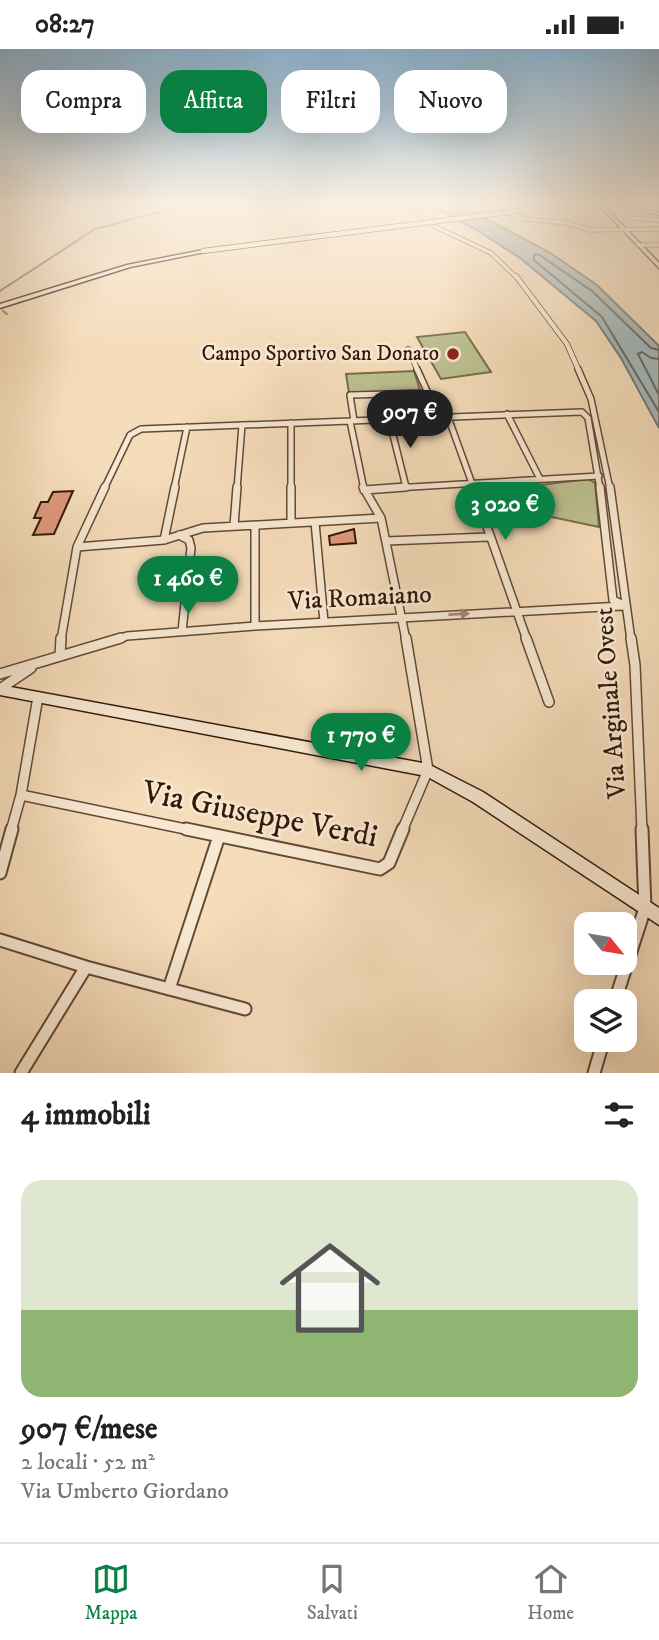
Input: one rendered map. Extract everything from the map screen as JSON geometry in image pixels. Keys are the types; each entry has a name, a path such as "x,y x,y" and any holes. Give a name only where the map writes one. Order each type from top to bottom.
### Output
{"main road":[{"path":"0,306 129,266 199,252"},
{"path":"0,689 428,770 478,797 659,917"}],"street":[{"name":"Via Arginale Ovest","path":"489,252 498,258 541,306 571,352 586,382 601,442 635,665 645,908"},
{"path":"408,349 439,417"},
{"path":"428,393 350,395 364,490 381,518 402,617 428,770"},
{"path":"60,656 62,627 77,547 131,435 141,429 585,413 589,418 598,476 613,600 626,606"},
{"path":"507,414 540,479"},
{"path":"448,417 469,484 549,702"},
{"path":"389,419 404,487"},
{"path":"291,523 292,423"},
{"path":"234,526 242,425"},
{"path":"164,540 187,427"},
{"path":"364,490 598,476"},
{"path":"77,547 164,540 195,529 381,518"},
{"path":"315,521 324,622"},
{"path":"254,626 255,525"},
{"path":"179,535 189,540 191,548 182,631"},
{"path":"386,541 488,537"},
{"name":"Via Romaiano","path":"21,671 44,661 127,636 516,610 626,606"},
{"path":"0,674 21,671"},
{"path":"0,682 8,674 21,671"},
{"path":"0,689 21,671"},
{"path":"0,873 21,795 34,697 21,685 21,671"},
{"name":"Via Giuseppe Verdi","path":"21,795 380,869 389,863 394,853 428,770"},
{"path":"169,989 219,836"},
{"path":"619,989 645,908"},
{"path":"0,940 86,967 246,1009"},
{"path":"20,1073 86,967"},
{"path":"594,1073 600,1052"}],"green space":[{"name":"Campo Sportivo San Donato","path":"465,332 491,372 441,379 417,337"},
{"path":"414,371 420,390 349,393 346,374"},
{"path":"588,479 595,483 599,527 537,514 525,487"}],"water":[{"path":"510,252 549,252 597,285 659,346 659,428 621,358 596,321"}],"building":[{"path":"73,491 54,534 33,535 41,518 34,518 41,502 48,502 53,492"},
{"path":"354,529 356,543 330,545 329,536"}],"waterway":[{"path":"0,291 60,252"},
{"path":"3,311 7,314"}],"place":[{"name":"Campo Sportivo San Donato","path":"453,354"}]}
